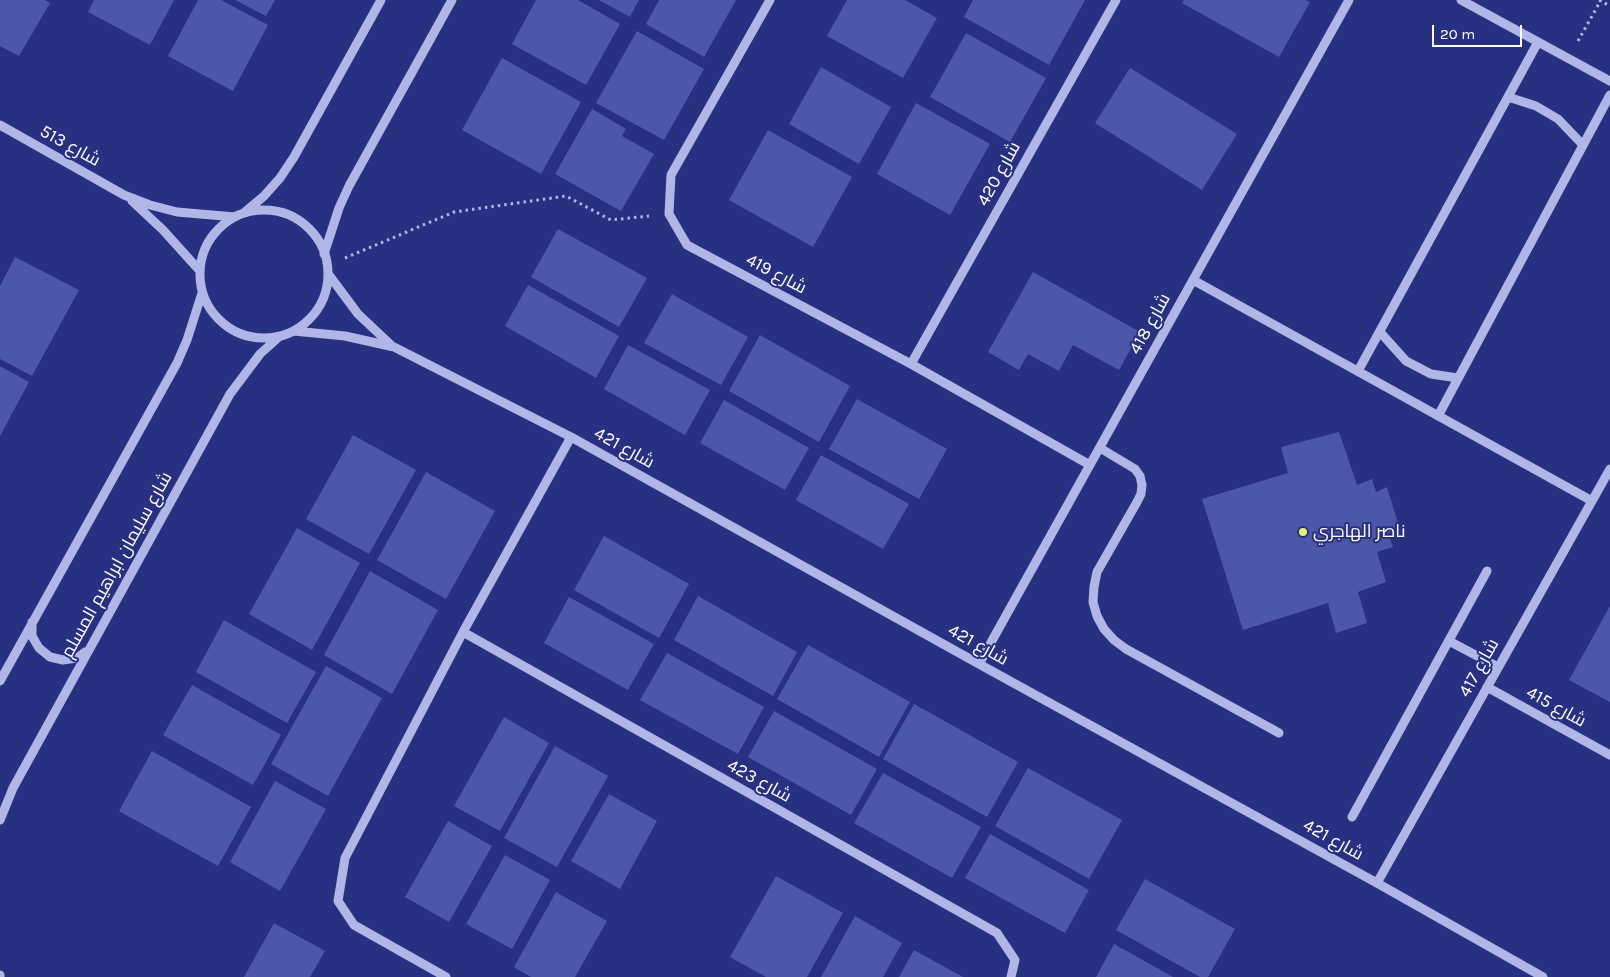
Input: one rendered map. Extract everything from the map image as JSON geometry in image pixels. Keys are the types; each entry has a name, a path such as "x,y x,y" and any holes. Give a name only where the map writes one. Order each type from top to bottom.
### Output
{"street":[{"path":"245,212 267,210 289,214 307,226 321,244 328,265 324,297 312,317 294,331 280,336 260,338 241,334 224,325 211,310 202,293 200,271 204,249 216,230 234,217 245,212 264,196 280,178 294,157 381,0"},
{"path":"324,254 349,186 452,0"},
{"path":"669,214 671,175 770,0"},
{"name":"شارع 420","path":"911,364 1116,0"},
{"name":"شارع 418","path":"979,664 1349,0"},
{"path":"1461,0 1610,82"},
{"path":"1358,372 1538,42"},
{"path":"1438,416 1610,95"},
{"path":"1508,97 1536,106 1558,119 1583,145"},
{"name":"شارع 513","path":"0,125 124,194 150,205 177,212 234,217"},
{"name":"شارع 513","path":"124,194 163,230 200,271"},
{"name":"شارع 419","path":"669,214 687,245 911,364 1090,465"},
{"name":"شارع 421","path":"328,275 358,314 394,348"},
{"path":"1193,280 1592,501"},
{"path":"0,681 177,363 187,340 202,293"},
{"name":"شارع 421","path":"294,331 344,336 394,348 571,437 1377,883 1543,977"},
{"path":"1380,332 1406,360 1431,374 1458,378"},
{"name":"شارع سليمان ابراهيم المسلم","path":"0,820 14,788 88,650 230,394 260,354 280,336"},
{"path":"446,977 354,926 338,901 346,858 463,632 571,437"},
{"path":"1100,448 1135,469 1140,476 1142,485 1141,494 1137,502 1097,572 1093,602 1097,616 1104,629 1126,649 1279,733"},
{"name":"شارع 417","path":"1377,883 1610,468"},
{"path":"1352,817 1487,571"},
{"path":"32,622 32,636 39,648 50,657 63,660 77,658 88,650"},
{"name":"شارع 423","path":"463,632 996,934 1015,960 1011,977"},
{"path":"1449,641 1498,667"},
{"name":"شارع 415","path":"1487,687 1610,755"}],"path":[{"path":"1568,59 1600,0 1610,6"},
{"path":"328,265 454,212 566,196 611,220 669,214"}],"building":[{"path":"0,0 45,0 50,3 19,56 0,46"},
{"path":"94,0 174,0 150,45 88,12"},
{"path":"198,0 221,0 268,25 233,91 168,56"},
{"path":"235,0 275,0 266,16"},
{"path":"536,0 578,0 620,24 586,85 512,44"},
{"path":"599,0 639,0 630,17"},
{"path":"659,0 736,0 704,57 646,24"},
{"path":"847,0 905,0 937,18 903,78 827,36"},
{"path":"973,0 1085,0 1049,65 964,17"},
{"path":"1184,0 1306,0 1310,2 1279,57 1182,3"},
{"path":"637,31 704,69 664,140 596,103"},
{"path":"966,33 1046,78 1010,142 930,97"},
{"path":"502,58 581,102 541,174 462,130"},
{"path":"821,67 891,107 859,164 789,124"},
{"path":"1130,68 1237,134 1202,190 1095,123"},
{"path":"916,103 990,144 950,215 877,174"},
{"path":"592,109 626,129 622,136 654,154 621,211 555,174"},
{"path":"768,130 852,177 813,247 729,200"},
{"path":"558,229 647,278 619,327 531,277"},
{"path":"15,257 79,290 32,376 0,359 0,286"},
{"path":"1033,272 1140,332 1119,370 1073,345 1059,371 1028,354 1019,370 988,352"},
{"path":"528,285 619,336 596,378 505,326"},
{"path":"672,294 748,337 721,385 644,343"},
{"path":"760,335 850,386 819,442 729,391"},
{"path":"628,345 710,390 685,435 604,389"},
{"path":"0,366 29,382 0,436"},
{"path":"857,399 947,449 919,499 829,449"},
{"path":"724,400 809,448 785,490 700,443"},
{"name":"ناصر الهاجري","path":"1339,432 1357,485 1372,479 1376,492 1387,487 1400,530 1388,533 1393,547 1377,552 1386,582 1358,592 1367,623 1336,633 1328,603 1243,630 1202,499 1288,473 1281,447"},
{"path":"353,435 416,470 369,554 306,519"},
{"path":"821,455 909,504 883,549 796,500"},
{"path":"426,472 495,511 446,599 377,560"},
{"path":"297,528 360,563 312,650 249,614"},
{"path":"604,536 689,584 659,638 574,590"},
{"path":"370,571 438,610 392,694 324,655"},
{"path":"698,596 797,652 773,696 674,640"},
{"path":"569,597 654,644 628,690 544,643"},
{"path":"1610,606 1610,702 1569,680"},
{"path":"224,620 316,672 287,723 196,672"},
{"path":"808,645 910,702 879,757 777,699"},
{"path":"667,653 764,707 738,754 640,700"},
{"path":"326,666 382,698 328,796 271,764"},
{"path":"192,685 281,735 253,785 163,735"},
{"path":"914,704 1018,762 987,817 883,759"},
{"path":"774,711 877,769 851,815 748,757"},
{"path":"504,717 549,743 500,831 454,806"},
{"path":"555,746 608,776 557,867 504,838"},
{"path":"152,751 251,807 218,866 119,811"},
{"path":"1028,768 1122,820 1089,879 995,826"},
{"path":"883,773 981,827 952,878 854,823"},
{"path":"275,781 326,809 280,891 230,862"},
{"path":"609,794 657,821 620,889 571,861"},
{"path":"448,821 492,846 449,922 405,897"},
{"path":"990,834 1089,890 1065,933 965,878"},
{"path":"505,855 550,880 512,949 466,924"},
{"path":"776,876 843,913 807,977 766,977 730,957"},
{"path":"1145,879 1235,929 1208,977 1200,977 1116,930"},
{"path":"556,892 607,921 575,977 531,977 514,967"},
{"path":"855,916 902,943 883,977 821,977"},
{"path":"274,923 325,951 310,977 244,977"},
{"path":"1114,944 1173,977 1096,977"},
{"path":"914,950 963,977 899,977"}],"place":[{"name":"ناصر الهاجري","path":"1303,532"}]}
